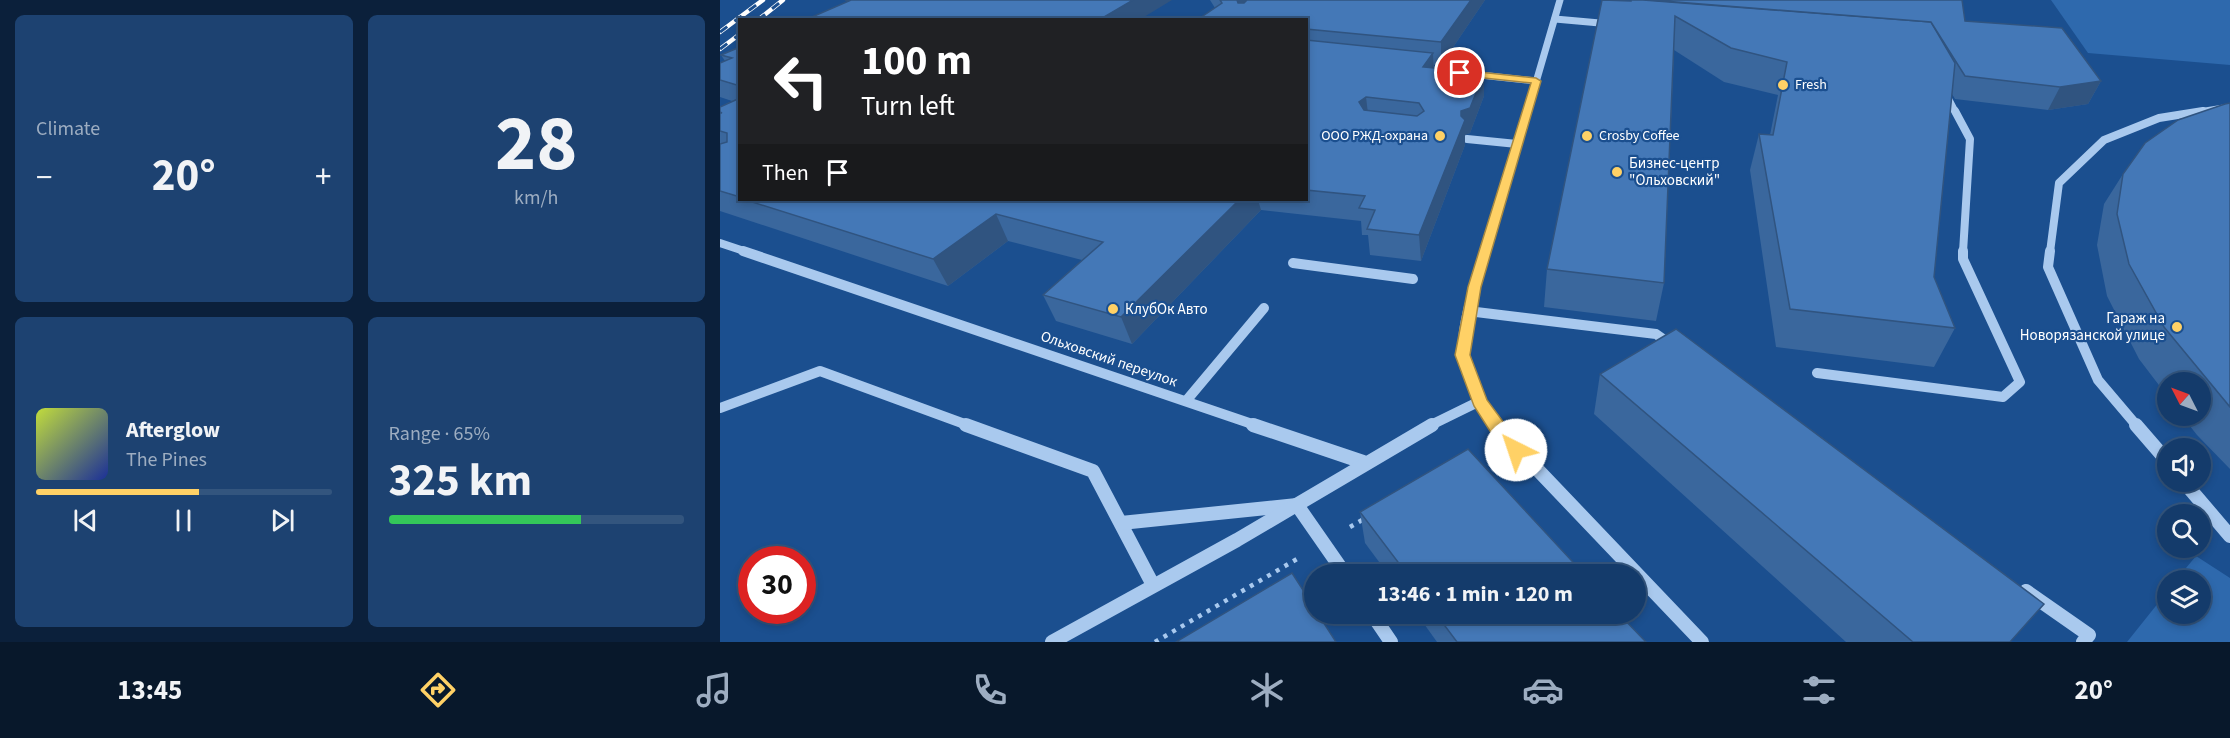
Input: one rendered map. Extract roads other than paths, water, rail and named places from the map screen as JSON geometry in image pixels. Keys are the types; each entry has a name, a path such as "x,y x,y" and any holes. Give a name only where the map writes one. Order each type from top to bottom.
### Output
{"street":[{"path":"1560,0 1468,311 1462,355 1480,402 1516,450 1702,642"},
{"path":"1555,19 1624,25"},
{"path":"1458,73 1536,81"},
{"path":"1817,373 2003,397 2020,382 1963,259 1970,139 1938,79"},
{"path":"2157,449 2097,380 2048,267 2059,183 2104,140 2159,118 2230,107"},
{"path":"1467,139 1517,144"},
{"name":"Ольховский переулок","path":"720,243 1363,462"},
{"path":"1293,263 1413,279"},
{"path":"1186,401 1264,308"},
{"path":"1468,311 1656,334 1685,355"},
{"path":"720,408 820,370 1093,471 1153,585"},
{"path":"1052,642 1297,505 1363,462 1437,421 1480,402"},
{"path":"2193,492 2230,536"},
{"path":"1121,523 1297,505"},
{"path":"1297,505 1338,564"},
{"path":"2010,580 2089,635 2083,642"},
{"path":"1379,624 1391,642"}],"railway":[{"path":"739,18 763,0"},
{"path":"760,18 783,0"},
{"path":"720,32 738,19"},
{"path":"720,49 738,36"}],"place":[{"name":"Fresh","path":"1783,85"},
{"name":"ООО РЖД-охрана","path":"1440,136"},
{"name":"Crosby Coffee","path":"1587,136"},
{"name":"Бизнес-центр \"Ольховский\"","path":"1617,172"},
{"name":"КлубОк Авто","path":"1113,309"},
{"name":"Гараж на Новорязанской улице","path":"2177,327"}]}
